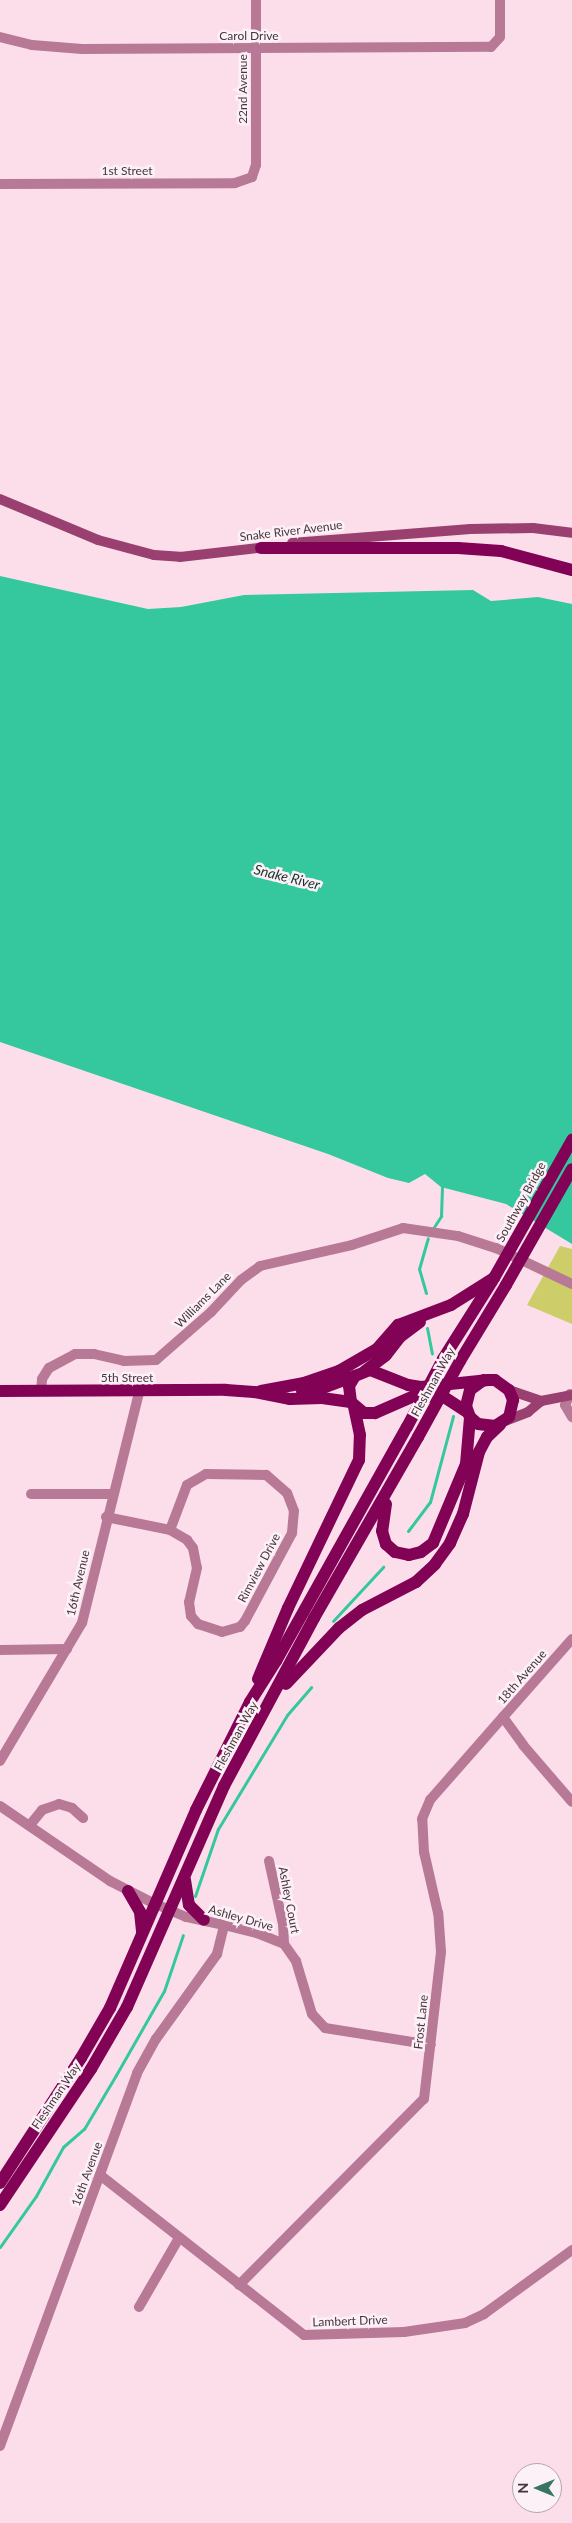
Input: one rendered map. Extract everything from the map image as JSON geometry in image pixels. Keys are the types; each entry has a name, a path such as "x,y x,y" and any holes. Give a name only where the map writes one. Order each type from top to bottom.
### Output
{"main road":[{"name":"Snake River Avenue","path":"0,494 22,507"},
{"name":"Snake River Avenue","path":"0,499 98,540 154,555 180,557 336,538 470,529 533,528 572,533"},
{"path":"261,548 458,548 501,552 572,570"},
{"name":"Southway Bridge","path":"494,1278 572,1140"},
{"name":"Fleshman Way","path":"0,2205 91,2069 127,2007 224,1786 273,1700 314,1618 572,1169"},
{"path":"282,1387 339,1371 376,1349 398,1325 451,1305 494,1278"},
{"name":"Fleshman Way","path":"0,2183 81,2058 110,2008 196,1810 250,1702 276,1660 407,1427 443,1359 494,1278"},
{"name":"5th Street","path":"0,1391 254,1392 282,1387 291,1390 317,1390 360,1373 386,1355 400,1337 429,1314"},
{"path":"250,1702 269,1650 359,1460 360,1435 348,1391 360,1373 382,1372 399,1382 421,1387 495,1380 509,1390 541,1401"},
{"path":"388,1492 382,1519 386,1544 395,1552 409,1556 421,1552 433,1542 451,1507 466,1464 469,1414 466,1400 470,1390 484,1380"},
{"path":"273,1700 339,1628 362,1610 416,1582 435,1564 450,1542 463,1514 479,1452 487,1437 502,1423 513,1406 509,1390"},
{"name":"5th Street","path":"254,1392 290,1399 322,1398 352,1405 364,1413 375,1413 407,1398 444,1397 469,1414"},
{"path":"469,1414 484,1426 502,1423 528,1412 541,1401 571,1394"},
{"path":"186,1871 186,1898 194,1911 204,1920"},
{"path":"128,1891 140,1912 142,1935"}],"street":[{"name":"22nd Avenue","path":"252,177 256,165 256,0"},
{"name":"Carol Drive","path":"0,37 53,48 491,47 498,42 500,0"},
{"name":"1st Street","path":"0,184 235,183 252,177"},
{"name":"Williams Lane","path":"41,1391 42,1379 49,1368 75,1354 94,1354 124,1361 156,1360 182,1338 240,1280 260,1266 352,1245 403,1228 458,1236 496,1248 572,1284"},
{"name":"16th Avenue","path":"0,1761 82,1622 111,1494 139,1392"},
{"path":"571,1394 565,1405 572,1416"},
{"name":"Rimview Drive","path":"106,1517 170,1530 187,1540 196,1558 189,1602 191,1616 214,1631 231,1632 245,1621 292,1533 294,1511 287,1493 266,1475 206,1474 187,1485 170,1530"},
{"path":"31,1494 111,1494"},
{"name":"18th Avenue","path":"572,1639 503,1717 523,1745 572,1802"},
{"path":"0,1650 67,1649"},
{"name":"Frost Lane","path":"239,2285 424,2099 441,1952 438,1913 424,1852 422,1819 430,1800 503,1717"},
{"path":"30,1825 42,1810 60,1804 72,1808 83,1818"},
{"path":"0,1806 128,1891 155,1904"},
{"name":"Ashley Court","path":"268,1862 283,1924 284,1944"},
{"name":"Ashley Drive","path":"155,1904 170,1911 257,1933 284,1944 296,1961 312,2014 325,2028 431,2045"},
{"name":"16th Avenue","path":"0,2446 136,2074 156,2039 217,1954 224,1925"},
{"name":"Lambert Drive","path":"100,2175 304,2335 404,2332 445,2327 484,2314 572,2250"},
{"path":"139,2307 179,2238"}],"shaded area":[{"path":"560,1246 572,1249 572,1324 527,1305"}],"water":[{"name":"Snake River","path":"0,576 148,609 181,607 244,595 473,590 491,601 538,597 572,604 572,1244 506,1204 441,1187 425,1174 409,1183 388,1178 328,1154 0,1042"}],"waterway":[{"path":"432,1230 441,1216 442,1184"},
{"path":"426,1293 419,1269 428,1238"},
{"path":"427,1328 432,1354"},
{"path":"408,1531 430,1502 453,1416"},
{"path":"333,1621 383,1567"},
{"path":"195,1896 218,1829 287,1715 311,1687"},
{"path":"0,2247 36,2196 63,2147 84,2129 116,2075 164,1991 183,1935"}]}
